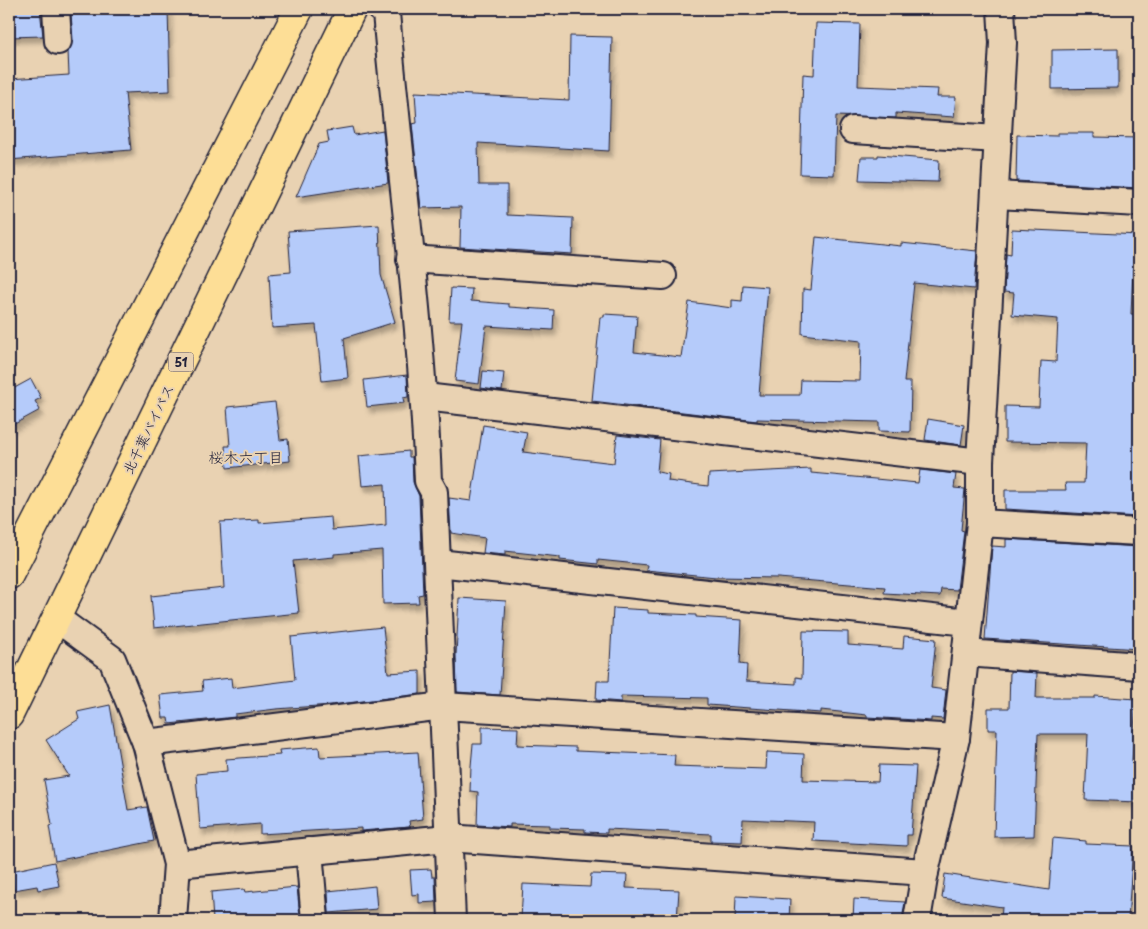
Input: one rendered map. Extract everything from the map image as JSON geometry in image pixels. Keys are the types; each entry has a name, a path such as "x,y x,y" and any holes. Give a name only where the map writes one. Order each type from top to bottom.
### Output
{"highway":[{"path":"9,575 299,9"},
{"name":"北千葉バイパス","path":"9,715 352,9"}],"street":[{"path":"56,9 58,42"},
{"path":"381,9 386,13 425,397 428,481 434,492 452,920"},
{"path":"917,920 925,872 956,738 980,523 980,462 1003,44 1001,9"},
{"path":"853,130 998,139"},
{"path":"996,195 1139,203"},
{"path":"410,259 663,276"},
{"path":"425,397 980,462"},
{"path":"980,523 1139,532"},
{"path":"438,563 968,622"},
{"path":"56,618 112,659 146,743 177,864 173,920"},
{"path":"966,653 1139,666"},
{"path":"146,743 443,706 956,738"},
{"path":"177,864 448,838 925,872"},
{"path":"309,851 315,920"}],"building":[{"path":"9,9 40,9 43,36 9,37"},
{"path":"168,9 170,91 125,93 131,150 9,160 9,79 69,75 68,51 73,40 71,14 87,13 87,10"},
{"path":"816,23 860,24 858,86 938,89 937,97 956,97 954,117 896,113 896,118 836,116 834,175 800,174 803,74 814,75"},
{"path":"570,36 612,37 609,151 478,143 479,185 507,185 507,215 573,218 572,254 460,247 461,207 421,208 412,124 417,123 415,92 569,100"},
{"path":"1118,49 1118,88 1052,89 1052,50"},
{"path":"352,127 354,135 383,130 388,183 296,197 319,144 329,142 327,131"},
{"path":"1057,133 1094,133 1094,137 1139,138 1139,188 1016,181 1017,135 1057,136"},
{"path":"878,155 939,160 938,182 859,180 861,157 878,157"},
{"path":"379,225 381,275 395,322 344,338 348,378 322,381 316,325 272,328 269,274 291,272 288,231"},
{"path":"1012,229 1139,235 1139,270 1133,270 1131,314 1139,314 1139,517 1005,509 1005,490 1066,490 1065,483 1084,483 1086,443 1005,442 1005,406 1039,407 1041,361 1056,362 1058,319 1012,315 1014,293 1004,292 1006,254 1011,255"},
{"path":"816,237 901,246 901,243 977,251 974,289 914,283 904,382 911,382 910,432 879,431 879,422 757,419 757,421 592,401 600,317 604,317 604,314 637,316 634,352 681,357 689,302 732,308 732,300 742,301 743,285 768,287 759,395 800,395 801,380 860,381 861,341 802,334 803,289 811,290"},
{"path":"451,288 472,289 471,301 509,304 509,307 554,310 553,330 486,326 479,384 455,381 462,321 449,321"},
{"path":"483,371 504,373 502,391 481,388"},
{"path":"407,375 408,397 403,398 404,403 367,407 364,380"},
{"path":"31,379 41,398 35,401 40,410 9,427 9,391"},
{"path":"275,402 280,440 288,439 290,461 227,468 225,446 230,446 227,407"},
{"path":"928,419 964,425 961,445 925,440"},
{"path":"483,425 527,432 523,452 614,463 617,435 660,440 657,472 669,474 668,481 708,486 709,474 811,469 811,473 918,483 920,470 956,474 954,488 965,489 961,530 964,531 957,590 941,589 940,596 884,593 885,587 778,578 716,577 646,570 647,565 598,560 598,564 560,560 560,557 505,551 505,555 483,553 485,538 451,533 449,498 471,501"},
{"path":"409,451 409,457 412,457 413,482 419,496 423,594 418,595 419,603 383,604 382,550 334,554 334,557 293,561 299,613 154,628 151,596 224,588 220,522 259,520 259,523 331,517 332,530 386,525 385,484 362,486 359,456"},
{"path":"1006,539 1139,547 1139,649 985,639 992,546 1006,547"},
{"path":"459,598 506,601 500,695 457,692 456,655"},
{"path":"613,608 648,610 648,613 696,615 696,617 742,620 740,664 747,665 746,681 796,684 796,677 802,678 803,631 848,632 848,645 903,649 904,636 936,639 931,688 946,690 943,719 931,718 931,721 867,717 867,715 821,710 821,713 707,705 707,698 621,696 621,702 596,700 597,681 609,681"},
{"path":"383,627 388,673 420,671 420,694 331,705 276,709 235,714 235,717 169,724 168,718 163,718 160,695 203,691 202,681 231,678 232,688 295,680 291,637"},
{"path":"1010,671 1037,673 1036,698 1095,698 1095,696 1136,699 1132,762 1139,763 1139,802 1085,800 1088,734 1038,734 1034,836 994,837 997,730 988,730 988,708 1009,708"},
{"path":"110,705 128,810 147,807 154,841 55,861 49,826 52,825 44,780 69,776 46,740 79,719 77,712"},
{"path":"482,727 518,728 517,745 576,747 576,751 675,755 674,766 766,769 767,752 804,754 803,780 878,782 879,765 916,766 911,835 907,835 907,846 813,841 814,822 743,819 742,842 711,841 711,834 607,829 607,833 585,832 585,829 550,828 550,825 510,824 510,827 477,825 478,792 470,791 471,766 473,744 482,744"},
{"path":"319,747 320,757 418,752 423,819 409,821 410,827 361,831 361,828 260,834 260,824 200,829 196,774 227,771 226,759 280,755 279,750"},
{"path":"1053,838 1086,841 1086,844 1133,846 1128,920 1001,920 1002,907 942,898 945,874 1049,890"},
{"path":"54,862 59,886 38,890 37,886 14,890 11,871"},
{"path":"431,869 432,877 435,877 436,902 419,903 419,894 412,895 410,870"},
{"path":"591,874 627,875 626,888 679,890 677,920 521,919 523,884 590,887"},
{"path":"375,886 377,909 329,913 328,891"},
{"path":"297,887 300,917 267,920 213,920 211,892 244,889 245,892"},
{"path":"736,896 790,899 789,920 735,920"},
{"path":"854,899 905,902 902,920 853,920"}],"district":[{"name":"桜木六丁目","path":"246,456"}]}
